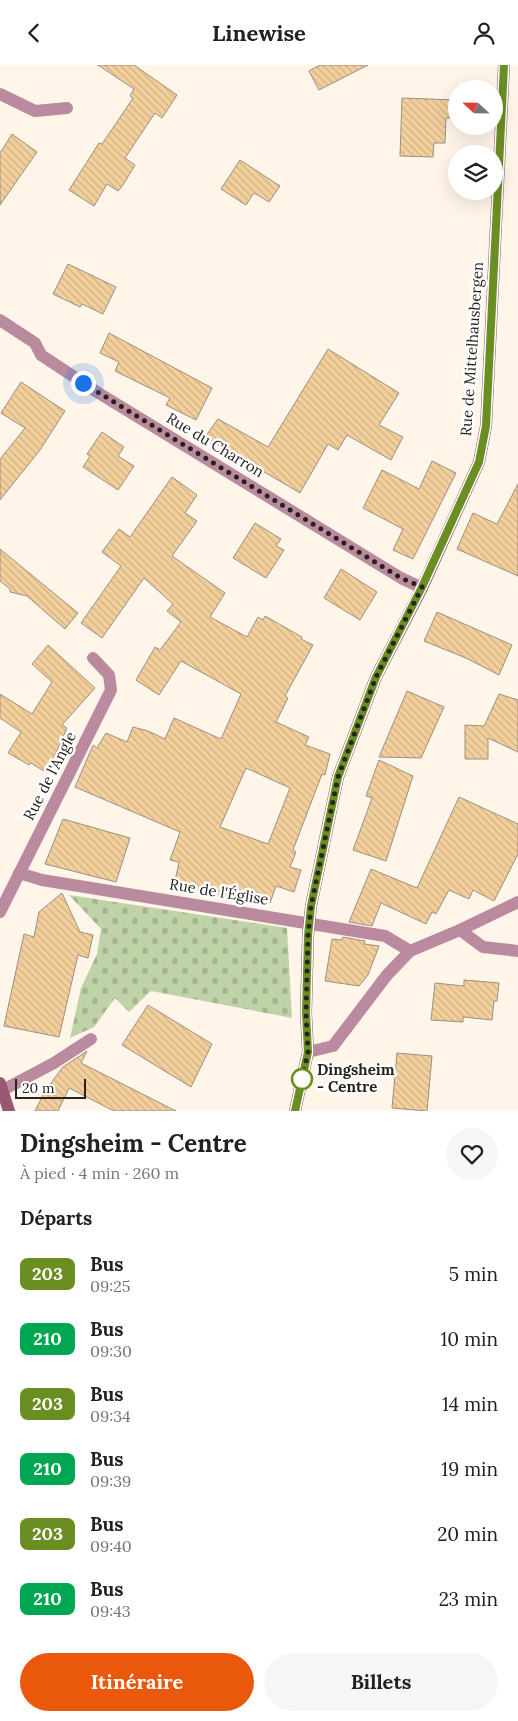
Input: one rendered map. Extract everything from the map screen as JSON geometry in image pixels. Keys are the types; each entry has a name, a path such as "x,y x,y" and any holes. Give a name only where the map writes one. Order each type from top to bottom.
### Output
{"street":[{"name":"Rue de Mittelhausbergen","path":"295,1111 308,1052 306,1013 311,906 338,777 376,677 422,587 479,462 486,426 504,65"},
{"path":"0,94 35,111 67,108"},
{"name":"Rue du Charron","path":"0,320 35,343 42,355 97,392 401,578 422,587"},
{"name":"Rue de l'Angle","path":"0,912 111,690 109,675 93,658"},
{"name":"Rue de l'Église","path":"20,873 42,880 385,936 410,951"},
{"path":"308,1052 333,1046 387,975 410,951 460,930 518,902"},
{"path":"460,930 483,947 518,951"},
{"path":"9,1111 2,1086 54,1063 91,1039"}],"green space":[{"path":"69,895 287,928 292,1018 151,991 129,1012 115,998 94,1027 70,1038 81,988 97,954 101,929"}],"building":[{"path":"98,65 134,65 177,95 162,118 155,113 125,158 135,165 123,185 118,191 107,184 94,206 69,190 99,143 102,144 133,98 130,96 134,89"},
{"path":"320,65 368,65 319,90 309,71"},
{"path":"402,98 448,100 445,143 434,143 433,157 400,156"},
{"path":"12,134 37,152 0,205 0,153"},
{"path":"240,160 280,186 269,202 254,193 246,205 221,189"},
{"path":"68,264 116,287 103,314 82,304 80,307 53,294"},
{"path":"109,333 212,388 196,420 166,405 170,398 115,371 119,362 100,353"},
{"path":"328,349 399,393 379,425 403,437 391,460 347,435 338,450 328,444 300,493 205,437 218,419 268,447"},
{"path":"21,382 65,411 40,450 0,500 0,459 25,428 1,413"},
{"path":"102,432 124,447 118,456 134,466 118,490 83,467 90,456 87,454"},
{"path":"432,461 456,473 413,559 393,550 403,529 363,508 382,470 419,489"},
{"path":"172,477 197,495 185,513 197,521 172,556 225,593 210,617 247,637 258,617 263,620 265,616 313,645 285,696 288,698 276,722 309,737 305,745 330,754 325,775 322,774 293,850 296,852 290,867 301,870 294,892 276,886 270,903 226,897 174,886 179,862 170,860 180,832 75,787 93,745 97,748 106,733 127,742 133,727 148,731 165,739 174,718 221,739 241,694 181,661 159,695 136,680 155,647 160,650 181,622 167,611 173,604 144,578 102,638 81,623 121,566 102,552 119,529 130,537","holes":["246,768 290,788 268,844 220,827"]},
{"path":"518,484 518,576 457,549 473,513 497,524"},
{"path":"255,523 281,539 276,546 284,550 266,578 233,558"},
{"path":"0,549 78,613 65,629 27,596 10,592 10,589 0,581"},
{"path":"341,569 377,592 360,620 324,598"},
{"path":"437,612 512,645 499,675 466,658 424,641"},
{"path":"48,645 95,688 62,725 67,728 47,773 31,763 29,765 8,753 21,732 0,718 0,694 32,714 52,682 32,664"},
{"path":"407,691 444,707 421,758 379,757"},
{"path":"499,694 518,700 518,752 488,738 488,759 465,759 465,725 484,726"},
{"path":"379,760 413,776 386,861 353,850 372,798 366,796"},
{"path":"459,797 518,824 518,854 494,901 473,890 469,899 449,890 436,914 432,912 426,924 381,903 372,926 349,922 371,869 417,888"},
{"path":"63,819 130,838 116,882 45,864"},
{"path":"62,893 80,932 93,935 88,958 78,955 59,1037 4,1026 24,934 34,937 39,912"},
{"path":"343,937 365,941 364,944 379,946 368,975 359,986 325,981 332,939 341,940"},
{"path":"464,980 499,983 497,1001 494,1001 492,1020 463,1017 463,1022 431,1020 435,983 464,986"},
{"path":"148,1005 212,1044 191,1087 122,1045"},
{"path":"87,1051 81,1063 176,1111 114,1111 69,1088 58,1111 35,1111 45,1091 63,1067"},
{"path":"397,1053 432,1056 427,1111 392,1108"}],"bus line":[{"name":"203","path":"295,1111 308,1052 306,1013 308,936 311,906 338,777 376,677 422,587 479,462 486,426 504,65"}],"place":[{"name":"Dingsheim - Centre","path":"302,1079"}],"route":[{"path":"83,383 401,578 422,587 376,677 338,777 311,906 308,936 306,1013 308,1052 302,1079"}]}
